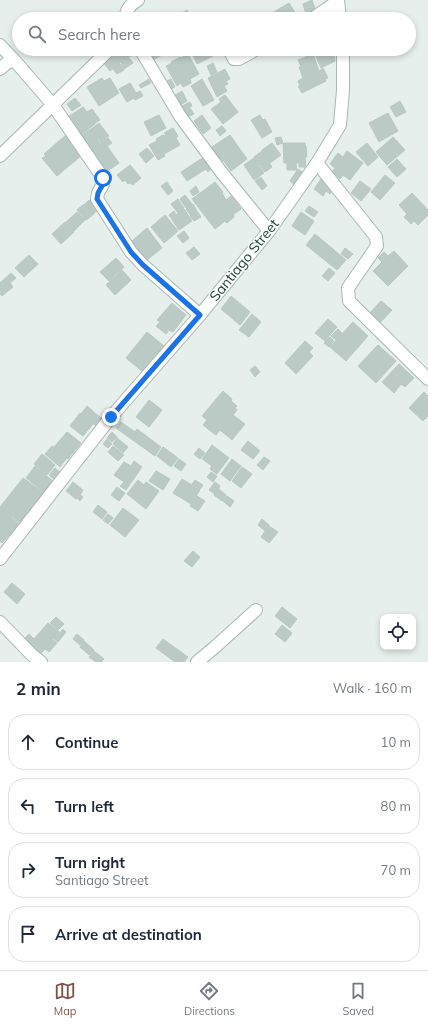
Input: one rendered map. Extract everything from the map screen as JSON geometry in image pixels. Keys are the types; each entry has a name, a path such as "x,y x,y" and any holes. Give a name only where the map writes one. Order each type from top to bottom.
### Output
{"street":[{"path":"126,12 132,4 138,0"},
{"path":"322,12 338,1 339,12"},
{"path":"0,45 53,105 103,178 103,184 98,193 97,199 131,252 143,265 200,315"},
{"path":"0,156 103,56"},
{"path":"144,56 180,116 222,173 268,231"},
{"path":"232,56 234,59 239,59 244,56"},
{"name":"Santiago Street","path":"0,558 111,417 200,315 268,231 317,163 340,125 343,90 343,56"},
{"path":"0,69 8,62 15,61"},
{"path":"317,163 376,237 377,246 348,288 349,301 428,380"},
{"path":"200,661 256,610"},
{"path":"0,622 32,655 41,662"}],"building":[{"path":"312,0 316,11 305,12 303,4"},
{"path":"289,3 295,12 274,12"},
{"path":"109,56 115,56 120,63 110,71 102,61"},
{"path":"116,56 131,56 121,63"},
{"path":"148,56 160,56 151,61"},
{"path":"189,56 199,74 190,79 191,83 183,87 181,83 177,86 166,66 180,57"},
{"path":"193,56 213,56 197,64"},
{"path":"308,56 314,56 319,71 323,68 328,78 325,79 326,81 302,93 298,86 300,86 298,81 303,78 298,60"},
{"path":"316,56 334,56 335,61 321,68"},
{"path":"129,58 133,63 124,69 121,63"},
{"path":"213,63 217,72 211,75 207,66"},
{"path":"120,64 124,70 117,74 113,69"},
{"path":"225,69 230,79 226,81 228,84 224,86 227,91 217,97 208,78"},
{"path":"102,78 104,81 110,78 119,93 99,106 87,87"},
{"path":"149,79 151,83 141,88 139,85"},
{"path":"171,79 175,87 169,90 165,82"},
{"path":"202,79 214,100 203,106 191,86"},
{"path":"130,83 136,93 140,91 143,96 135,100 134,98 127,102 119,89"},
{"path":"182,91 187,101 177,107 172,97"},
{"path":"225,95 238,112 223,124 211,109 221,102 219,99"},
{"path":"75,98 81,105 72,111 67,104"},
{"path":"400,101 406,112 396,117 390,107"},
{"path":"190,102 192,106 182,111 180,107"},
{"path":"83,107 87,112 92,109 100,120 78,137 65,119"},
{"path":"190,108 194,114 187,117 184,111"},
{"path":"388,113 398,131 379,142 369,123"},
{"path":"159,115 166,128 151,136 144,122"},
{"path":"202,115 211,128 203,134 194,121"},
{"path":"260,115 263,120 265,119 272,132 262,138 251,120"},
{"path":"99,123 109,136 101,142 91,129"},
{"path":"222,126 226,131 220,136 216,130"},
{"path":"173,128 178,136 176,138 180,145 164,154 165,156 158,160 149,145 157,141 156,139 166,135 164,133"},
{"path":"91,129 100,143 89,151 79,137"},
{"path":"66,135 82,155 57,176 42,158 46,156 44,154"},
{"path":"230,135 247,159 231,171 223,160 219,163 209,149"},
{"path":"281,137 283,143 277,145 275,138"},
{"path":"393,137 405,150 387,165 376,152"},
{"path":"108,138 112,143 107,146 119,163 105,173 89,151"},
{"path":"272,143 281,155 270,163 262,150"},
{"path":"283,143 305,143 307,157 305,157 306,167 299,167 299,163 296,163 297,170 287,170 287,163 284,163"},
{"path":"367,143 378,157 368,166 356,152"},
{"path":"147,148 154,156 146,163 139,154"},
{"path":"262,151 272,167 265,172 254,157"},
{"path":"347,151 363,163 350,180 343,175 340,179 332,172 335,168 330,164 338,153 343,157"},
{"path":"204,157 212,168 208,172 206,169 187,181 181,172"},
{"path":"254,158 264,173 254,180 244,165"},
{"path":"397,159 406,169 397,177 388,167"},
{"path":"130,165 141,178 133,185 130,183 128,184 125,180 123,182 117,175"},
{"path":"298,169 305,174 296,186 290,181"},
{"path":"385,175 395,183 380,200 371,192"},
{"path":"261,177 267,186 262,190 255,181"},
{"path":"321,179 334,188 330,194 326,191 323,196 314,189"},
{"path":"360,181 371,189 361,201 351,193"},
{"path":"167,182 173,191 168,195 161,186"},
{"path":"215,182 223,192 222,193 226,200 231,196 241,209 233,215 234,217 227,223 225,221 215,229 192,199"},
{"path":"196,186 199,192 193,196 190,191"},
{"path":"412,193 428,210 428,215 418,225 414,221 411,224 404,217 407,214 399,205"},
{"path":"185,195 192,204 186,208 180,199"},
{"path":"178,199 184,208 178,213 171,204"},
{"path":"89,200 98,210 94,213 85,204"},
{"path":"84,204 94,214 86,220 77,210"},
{"path":"193,204 197,211 191,216 186,209"},
{"path":"309,206 318,212 314,217 305,211"},
{"path":"184,209 192,221 179,230 169,215 174,211 176,215"},
{"path":"197,211 201,217 194,221 190,216"},
{"path":"77,212 85,220 74,231 66,222"},
{"path":"301,212 314,221 305,235 292,226"},
{"path":"165,215 178,231 164,243 151,227"},
{"path":"65,222 74,232 61,244 52,234"},
{"path":"147,228 162,248 147,260 142,253 139,256 132,247 135,245 132,241"},
{"path":"184,231 189,238 183,243 177,236"},
{"path":"315,234 346,260 337,270 306,245"},
{"path":"194,247 200,254 192,260 186,253"},
{"path":"345,248 353,254 348,259 341,254"},
{"path":"394,251 408,266 388,286 373,271 382,262 378,258 384,252 388,256"},
{"path":"29,255 38,264 24,277 15,268"},
{"path":"116,258 124,267 109,281 100,272"},
{"path":"329,268 335,273 328,281 322,276"},
{"path":"122,270 131,280 115,295 106,285"},
{"path":"11,273 16,278 10,283 13,287 2,296 0,294 0,283"},
{"path":"231,296 250,312 240,325 221,309"},
{"path":"381,301 392,310 379,324 368,315"},
{"path":"172,303 186,315 173,332 169,330 166,334 156,326 160,322 157,320"},
{"path":"252,314 261,322 249,337 239,330"},
{"path":"328,319 337,327 325,341 315,333"},
{"path":"353,322 368,336 346,361 330,347"},
{"path":"338,329 342,333 336,340 331,336"},
{"path":"147,332 164,346 143,372 126,358"},
{"path":"330,337 334,341 329,347 324,343"},
{"path":"305,341 313,348 309,352 313,356 296,374 285,363"},
{"path":"378,345 396,361 376,383 358,366"},
{"path":"399,364 414,378 405,387 401,384 394,393 382,382"},
{"path":"255,366 260,372 255,377 250,370"},
{"path":"223,391 237,406 235,408 237,410 233,415 245,424 232,440 220,430 216,435 203,425 207,420 202,416"},
{"path":"424,392 428,396 428,416 423,421 409,408"},
{"path":"149,400 162,410 149,427 136,417"},
{"path":"87,406 102,419 96,426 81,414"},
{"path":"80,413 93,424 83,436 70,426"},
{"path":"121,422 135,432 137,429 161,447 155,456 116,428"},
{"path":"67,432 81,443 68,459 54,447"},
{"path":"112,432 117,437 112,442 107,438"},
{"path":"117,438 128,447 123,453 113,444"},
{"path":"107,439 112,444 108,448 103,444"},
{"path":"248,441 260,451 253,459 241,450"},
{"path":"212,445 229,458 217,474 210,469 212,466 202,459"},
{"path":"52,446 67,458 60,467 45,454"},
{"path":"113,446 124,455 118,461 108,452"},
{"path":"163,447 178,458 171,467 157,456"},
{"path":"199,448 205,453 200,459 194,454"},
{"path":"42,454 55,465 47,475 34,464"},
{"path":"264,457 270,461 263,470 257,465"},
{"path":"179,459 186,464 181,471 174,466"},
{"path":"232,459 241,466 230,481 221,474"},
{"path":"134,461 142,467 126,490 120,486 124,482 114,475 124,462 131,466"},
{"path":"35,466 54,482 45,493 26,478"},
{"path":"242,467 252,474 241,488 232,481"},
{"path":"55,468 61,473 55,480 49,475"},
{"path":"156,471 170,479 163,490 149,481"},
{"path":"211,472 217,476 213,482 207,477"},
{"path":"23,478 44,493 20,523 0,507"},
{"path":"182,479 200,490 191,504 173,493"},
{"path":"138,480 144,485 146,482 159,491 146,509 127,494"},
{"path":"195,480 203,485 200,489 192,484"},
{"path":"73,482 83,490 80,495 83,497 80,501 66,491"},
{"path":"215,482 220,486 215,494 209,490"},
{"path":"117,487 125,493 119,501 111,495"},
{"path":"219,489 226,495 222,501 214,495"},
{"path":"197,496 205,501 198,511 190,506"},
{"path":"227,496 234,501 230,507 223,501"},
{"path":"98,505 107,512 102,519 93,512"},
{"path":"0,507 19,524 2,543 0,541"},
{"path":"123,508 139,520 125,537 110,525"},
{"path":"108,514 113,518 108,524 103,520"},
{"path":"262,519 269,525 265,531 258,525"},
{"path":"269,526 278,532 269,543 261,537"},
{"path":"193,551 200,557 192,567 184,561"},
{"path":"12,583 25,594 17,604 4,592"},
{"path":"282,607 297,619 290,628 275,616"},
{"path":"56,617 64,624 58,630 50,623"},
{"path":"48,623 59,632 39,656 22,641 29,634 34,639"},
{"path":"282,625 292,633 285,642 275,634"},
{"path":"63,629 66,632 58,642 54,639"},
{"path":"77,634 84,640 80,645 73,639"},
{"path":"163,639 188,657 184,662 175,662 156,648"},
{"path":"53,640 57,643 49,652 45,649"},
{"path":"84,641 94,650 89,655 80,647"},
{"path":"94,651 104,659 101,662 96,662 89,657"}],"route":[{"path":"103,178 103,184 98,193 97,199 131,252 143,265 200,315 111,417"}]}
